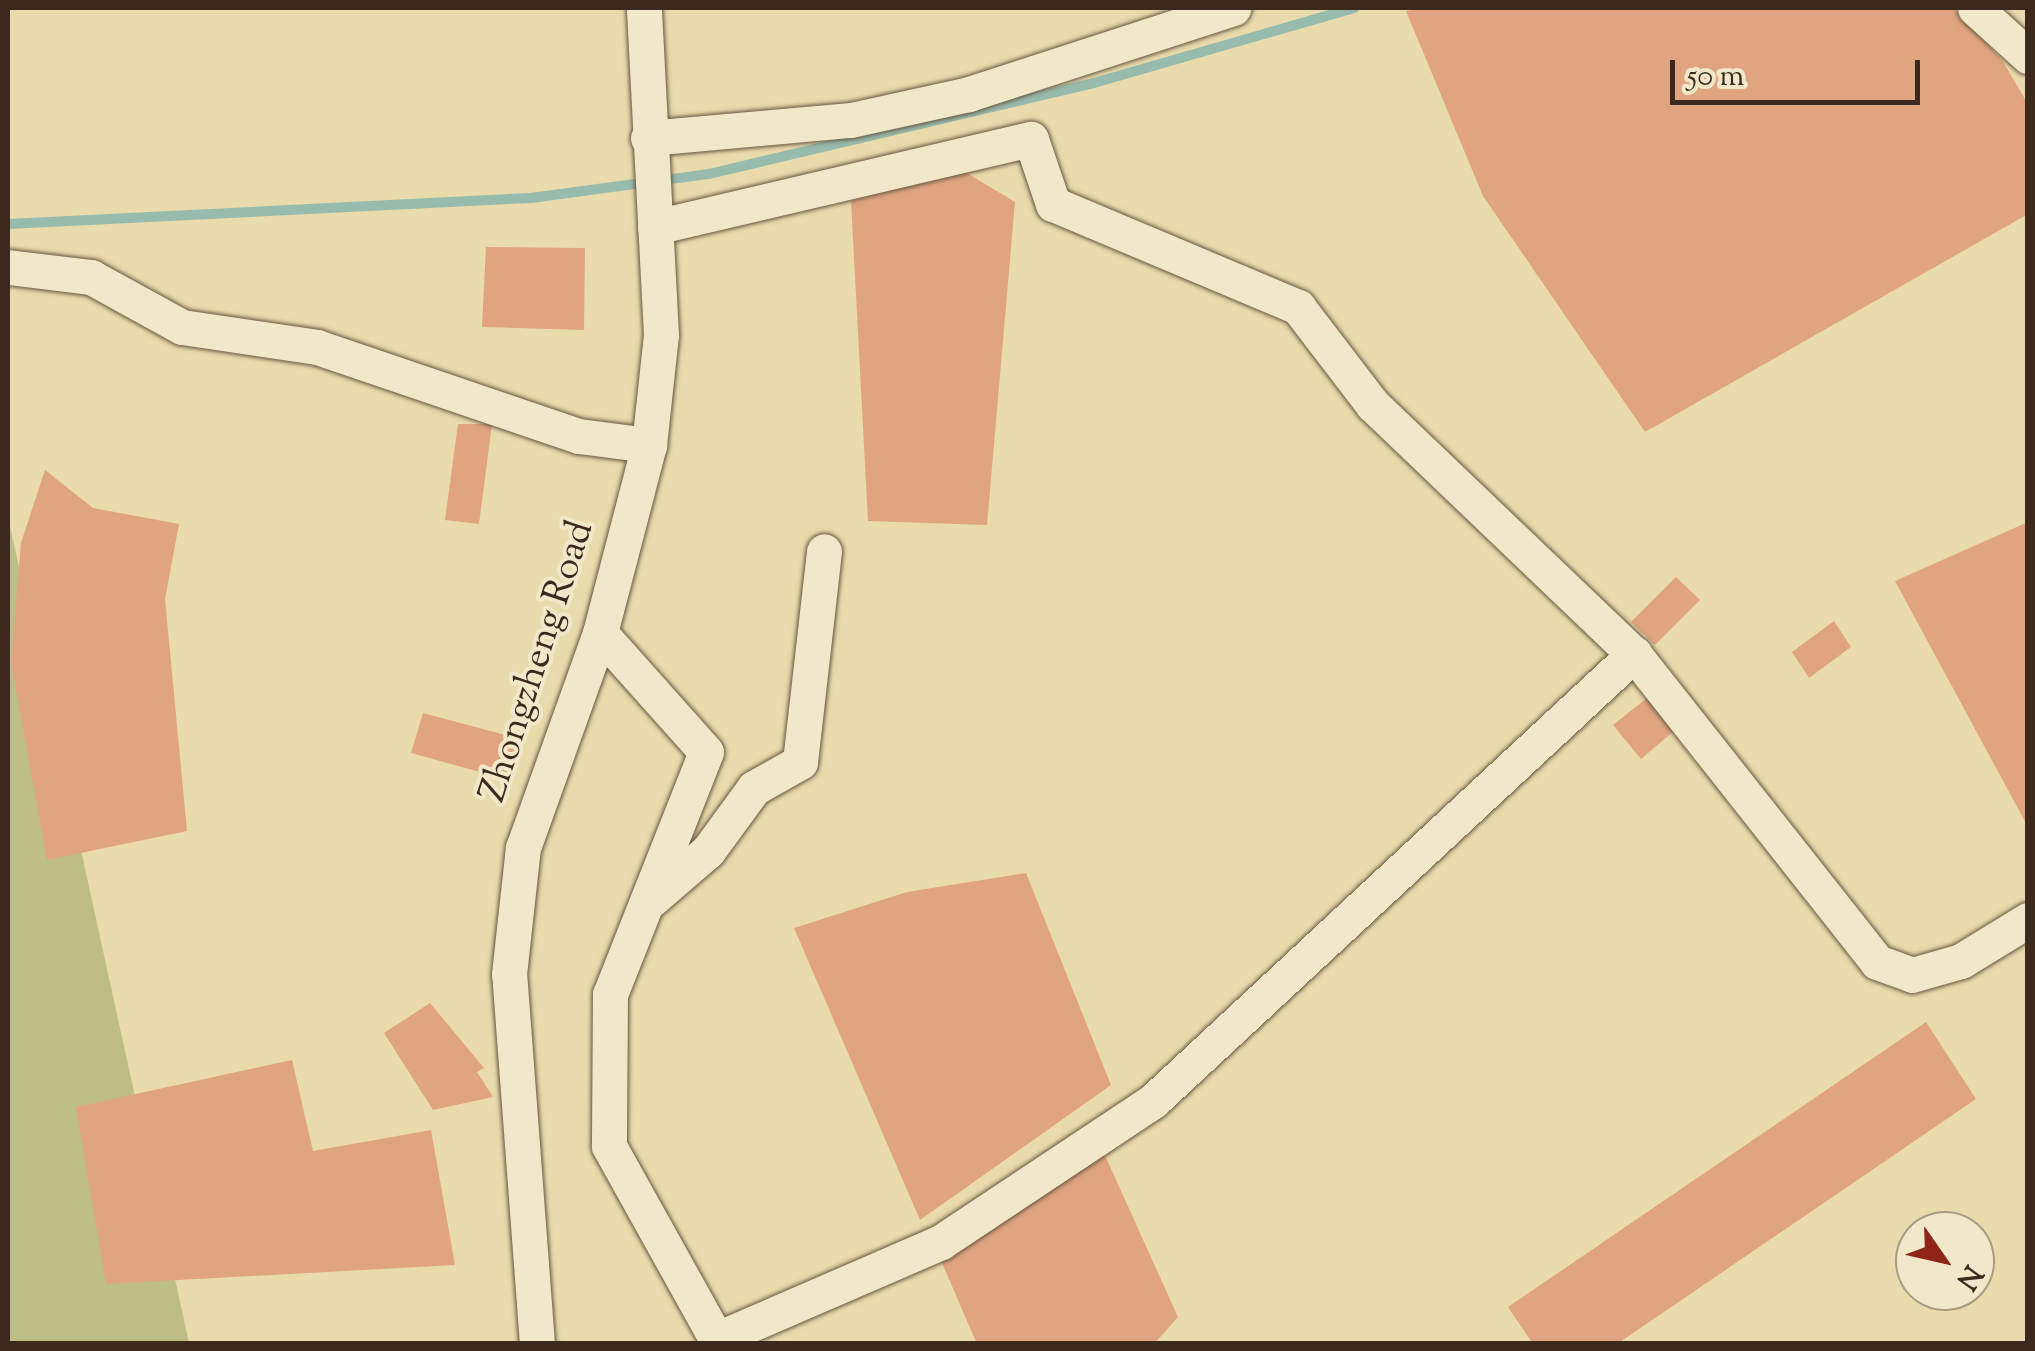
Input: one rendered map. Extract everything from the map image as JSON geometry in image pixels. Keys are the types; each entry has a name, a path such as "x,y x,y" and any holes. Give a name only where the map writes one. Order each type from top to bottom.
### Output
{"street":[{"name":"Zhongzheng Road","path":"537,1344 510,974 523,848 600,633 649,445 661,335 644,8"},
{"path":"649,149 851,120 952,98 1234,8"},
{"path":"1976,8 2028,56"},
{"path":"655,215 1031,139 1053,204 1298,307 1372,405 1634,654 1877,962 1912,976 1961,961 2028,920"},
{"path":"8,267 91,276 182,327 317,347 579,436 649,445"},
{"path":"645,905 708,851 754,788 800,762 824,550"},
{"path":"600,633 706,752 610,994 610,1146 718,1341 942,1242 1153,1101 1634,654"}],"green space":[{"path":"8,517 189,1343 8,1343"}],"building":[{"path":"1953,8 2002,60 2028,104 2028,214 1645,432 1483,196 1406,11"},
{"path":"960,169 1015,202 987,525 868,521 851,201"},
{"path":"486,247 585,248 584,330 482,327"},
{"path":"458,424 492,424 479,524 445,520"},
{"path":"45,470 93,508 179,524 165,599 187,831 47,860 11,662 21,543"},
{"path":"2028,522 2028,827 1895,581"},
{"path":"1676,577 1700,600 1655,645 1631,622"},
{"path":"1834,621 1851,647 1809,678 1792,652"},
{"path":"1647,698 1674,731 1641,759 1613,725"},
{"path":"423,713 520,739 509,780 411,753"},
{"path":"1026,873 1111,1085 920,1220 794,928 907,892"},
{"path":"430,1003 484,1068 477,1072 493,1097 433,1110 384,1033"},
{"path":"1926,1022 1976,1099 1617,1344 1533,1344 1508,1307"},
{"path":"292,1060 313,1151 431,1130 455,1265 106,1284 76,1107"},
{"path":"1103,1151 1178,1317 1154,1344 977,1344 939,1256"}],"waterway":[{"path":"8,224 531,198 709,174 1094,83 1354,8"}]}
